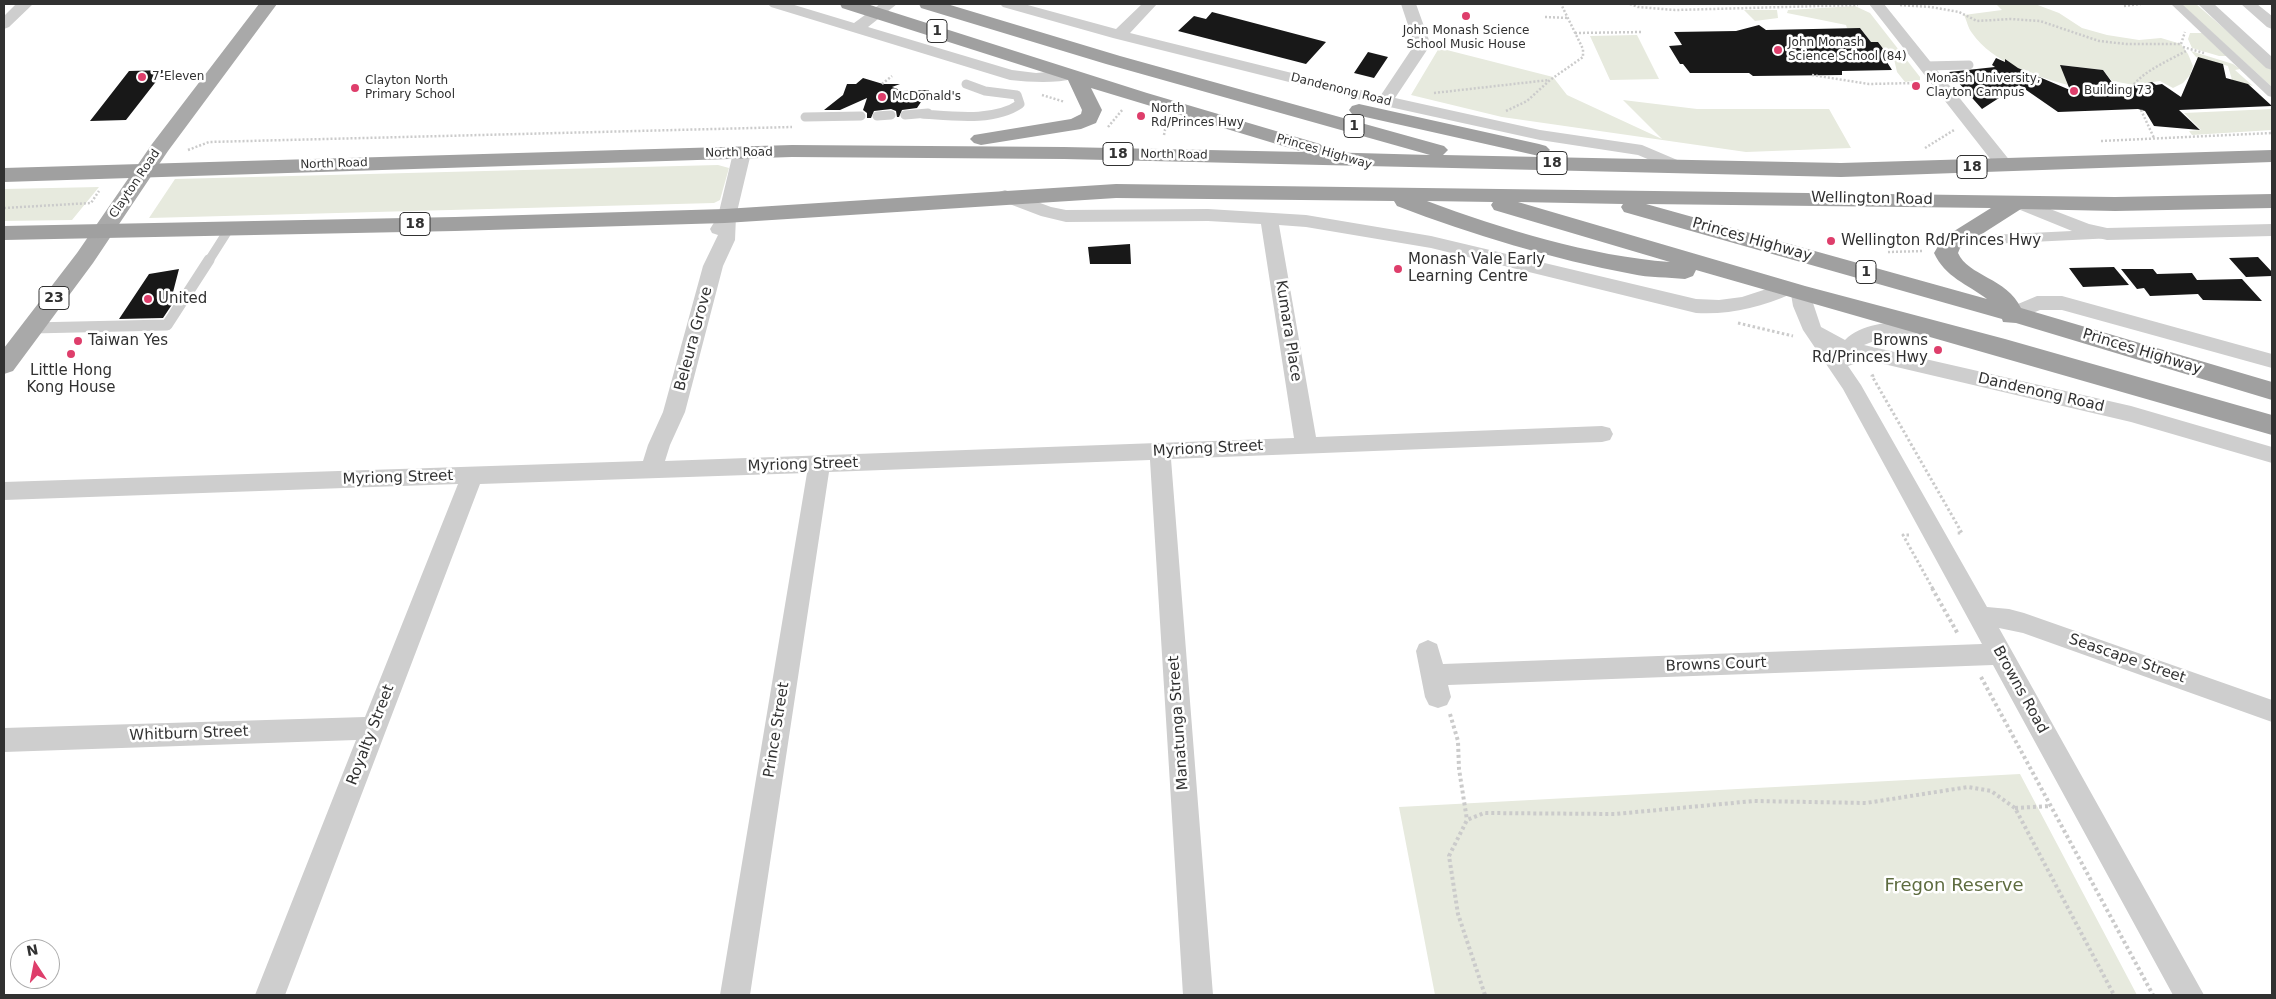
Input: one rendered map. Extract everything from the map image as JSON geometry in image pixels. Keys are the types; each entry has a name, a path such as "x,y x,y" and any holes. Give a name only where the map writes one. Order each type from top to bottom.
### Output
{"highway":[{"name":"Princes Highway","path":"849,4 884,8 1073,76 1793,291"},
{"name":"1","path":"928,4 1232,93"},
{"path":"891,152 1074,125 1087,120 1092,115 1092,110 1073,76"},
{"name":"Princes Highway","path":"1232,93 2013,314 2272,391"},
{"path":"1232,93 1361,110 1530,148 1628,165"},
{"name":"North Road","path":"4,175 742,153 891,152 1475,161"},
{"name":"Wellington Road","path":"1475,161 1841,170 2272,156"},
{"name":"18","path":"4,233 727,216 1005,196 1162,190 1471,196"},
{"path":"1381,194 1488,232 1603,260 1652,269 1726,272"},
{"name":"Wellington Road","path":"1471,196 1925,200 2114,204 2272,201"},
{"path":"2005,348 2013,314 1998,292 1960,270 1950,261 1947,250 1954,241 2017,203"},
{"name":"1","path":"1793,291 2005,348 2272,424"}],"main road":[{"name":"Clayton Road","path":"4,366 104,231 144,170 268,4"}],"street":[{"path":"4,24 24,4"},
{"path":"776,4 1010,75 1036,78 1073,76"},
{"name":"Dandenong Road","path":"1008,4 1119,35 1385,101 1540,135 1634,148 1676,166"},
{"path":"1119,35 1150,4"},
{"path":"1385,101 1421,47 1421,40 1409,4"},
{"path":"1871,4 1926,66 2005,166"},
{"path":"2176,4 2272,93"},
{"path":"2205,4 2272,65"},
{"path":"2248,4 2272,24"},
{"path":"856,28 884,8"},
{"path":"2257,50 2272,58"},
{"name":"Beleura Grove","path":"659,469 672,444 674,412 713,266 726,240 728,230 727,216 742,153"},
{"path":"1005,196 1047,212 1066,216 1191,215 1269,218 1361,229 1431,242 1696,306 1734,305 1793,291"},
{"path":"2017,203 2084,229 2107,234 2272,230"},
{"name":"Kumara Place","path":"1269,218 1306,444"},
{"name":"Browns Road","path":"1793,291 1818,336 1851,385 2189,995"},
{"path":"2013,314 2037,303 2047,302 2070,305 2272,361"},
{"path":"1849,348 1857,341 1874,333 1934,329"},
{"name":"Dandenong Road","path":"1818,336 1849,348 2131,414 2272,455"},
{"name":"Browns Road","path":"1849,348 1847,356 1851,385"},
{"name":"Myriong Street","path":"4,491 819,464 1602,434"},
{"name":"Manatunga Street","path":"1160,451 1198,995"},
{"name":"Prince Street","path":"735,995 819,464"},
{"name":"Royalty Street","path":"270,995 472,476"},
{"name":"Seascape Street","path":"1980,617 2009,619 2024,623 2272,711"},
{"path":"1428,651 1436,686"},
{"name":"Browns Court","path":"1436,686 1999,654"},
{"name":"Whitburn Street","path":"4,740 374,728"}],"lane":[{"path":"1926,66 1969,65"},
{"path":"905,115 961,116 1012,110 1020,104 1017,95 985,91 966,84"},
{"path":"877,116 891,115"},
{"path":"805,117 862,116"},
{"path":"32,328 167,325 229,229"},
{"path":"1954,241 2107,234"}],"path":[{"path":"1502,113 1527,101 1550,80 1583,57 1583,50 1561,4"},
{"path":"1630,4 1638,7 1675,10 1871,4"},
{"path":"1741,4 1744,9"},
{"path":"1892,4 1908,7 1931,7 1958,12 1978,21 2010,19 2040,21 2099,41 2126,44 2181,44"},
{"path":"2124,6 2141,4"},
{"path":"1545,17 1568,18"},
{"path":"1575,33 1644,32"},
{"path":"2126,94 2128,88 2135,81 2186,52"},
{"path":"1812,75 1869,84 1920,83"},
{"path":"882,84 892,76"},
{"path":"1427,94 1550,80"},
{"path":"1108,127 1123,109"},
{"path":"2141,110 2154,138"},
{"path":"1164,135 1166,125"},
{"path":"186,150 209,142 793,127"},
{"path":"2097,142 2272,133"},
{"path":"1925,148 1934,147"},
{"path":"4,208 91,203"},
{"path":"1731,321 1818,336"},
{"path":"1903,361 1872,376 1962,533"},
{"path":"1903,535 2153,995"},
{"path":"1436,686 1447,705 1458,741 1459,769 1467,820 1449,856 1458,914 1485,995"},
{"path":"1467,820 1484,813 1615,814 1754,801 1866,802 1968,787 1991,791 2015,808 2114,995"},
{"path":"2015,808 2051,806"}],"green space":[{"path":"1996,4 2035,4 2059,13 2082,28 2107,35 2139,40 2161,38 2181,44 2193,66 2190,75 2183,83 2173,88 2160,81 2134,85 2112,81 2103,70 2061,65 2068,85 2029,73 1991,53 1969,29 1964,15 2002,10"},
{"path":"2181,4 2196,4 2272,70 2272,87"},
{"path":"1855,6 1870,13 1920,77 1920,80 1905,82 1897,72 1891,55 1888,55 1878,42 1871,42 1860,28 1847,28 1846,25 1787,13 1788,10"},
{"path":"1744,10 1777,10 1778,18 1755,21"},
{"path":"2190,33 2202,33 2227,56 2219,56 2192,48 2188,39"},
{"path":"1637,35 1659,79 1610,80 1590,36"},
{"path":"1439,48 1553,77 1567,95 1662,139 1623,100 1697,109 1829,109 1851,148 1746,152 1502,117 1411,95"},
{"path":"2191,51 2233,64 2240,69 2235,70 2253,86 2232,80 2228,66 2196,57"},
{"path":"2272,109 2272,130 2192,135 2189,131 2201,130 2184,113"},
{"path":"718,165 729,168 720,200 714,203 149,218 175,179"},
{"path":"99,187 72,220 4,221 4,189"},
{"name":"Fregon Reserve","path":"2020,774 2137,995 1435,995 1399,807"}],"building":[{"path":"1212,12 1326,42 1306,64 1178,31 1194,16 1206,19"},
{"name":"John Monash Science School (84)","path":"1759,25 1766,30 1860,28 1871,42 1878,42 1891,59 1885,59 1892,70 1842,71 1842,75 1753,76 1749,73 1690,73 1683,64 1680,64 1669,46 1682,45 1674,32 1736,31"},
{"path":"1368,52 1388,57 1374,78 1354,73"},
{"name":"Building 73","path":"2198,57 2223,64 2226,78 2248,84 2272,106 2179,110 2200,130 2154,126 2145,111 2138,109 2058,112 2019,85 1982,109 1949,72 1995,67 1992,65 1996,58 2005,62 2005,59 2018,68 2070,90 2060,65 2103,70 2117,89 2152,82 2156,85 2162,84 2181,97"},
{"path":"165,70 126,120 90,121 129,71"},
{"path":"863,78 883,84 900,84 892,87 903,91 929,90 917,108 902,110 899,117 897,117 896,111 891,109 874,111 871,118 867,118 867,113 863,110 867,98 840,110 824,110 843,95 847,84 856,84"},
{"path":"1130,244 1131,264 1090,264 1088,247"},
{"path":"2258,257 2272,272 2272,276 2246,277 2229,258"},
{"path":"2114,267 2129,285 2083,287 2069,268"},
{"path":"179,269 171,300 175,300 163,318 119,319 149,274"},
{"path":"2121,269 2153,269 2157,274 2192,273 2197,280 2242,279 2262,301 2203,300 2198,294 2150,296 2144,288 2137,289"}],"place":[{"name":"John Monash Science School Music House","path":"1466,16"},
{"name":"John Monash Science School (84)","path":"1778,50"},
{"name":"7-Eleven","path":"142,77"},
{"name":"Monash University, Clayton Campus","path":"1916,86"},
{"name":"Clayton North Primary School","path":"355,88"},
{"name":"Building 73","path":"2074,91"},
{"name":"McDonald's","path":"882,97"},
{"name":"North Rd/Princes Hwy","path":"1141,116"},
{"name":"Wellington Rd/Princes Hwy","path":"1831,241"},
{"name":"Monash Vale Early Learning Centre","path":"1398,269"},
{"name":"United","path":"148,299"},
{"name":"Taiwan Yes","path":"78,341"},
{"name":"Browns Rd/Princes Hwy","path":"1938,350"},
{"name":"Little Hong Kong House","path":"71,354"}]}
